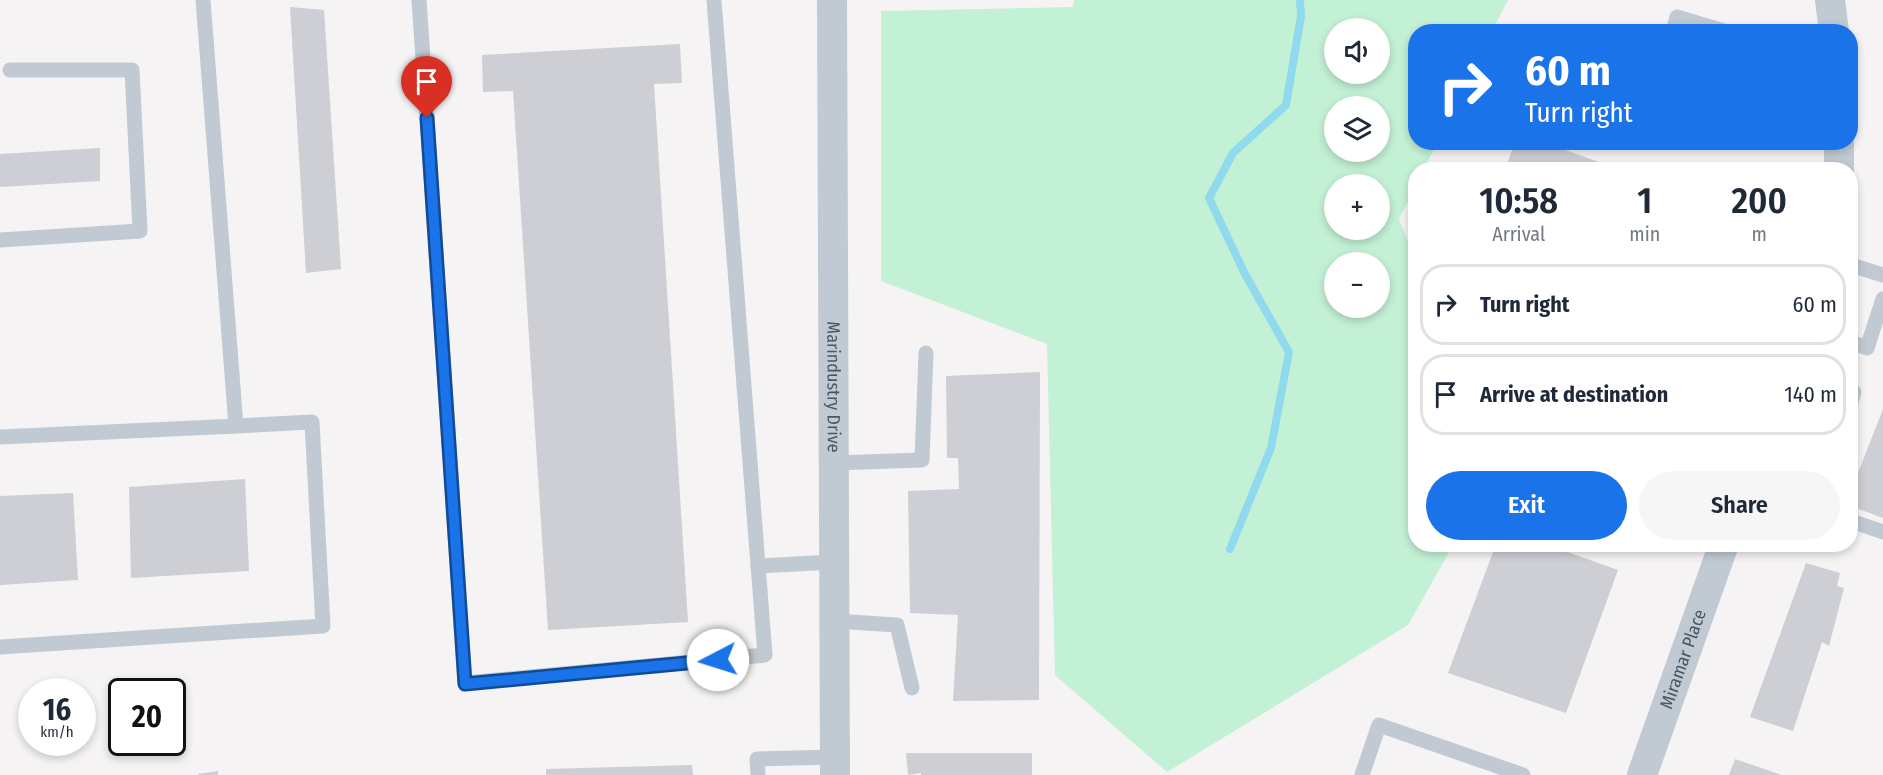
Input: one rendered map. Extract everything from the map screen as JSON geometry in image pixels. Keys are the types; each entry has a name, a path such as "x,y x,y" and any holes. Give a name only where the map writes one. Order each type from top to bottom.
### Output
{"street":[{"name":"Marindustry Drive","path":"832,0 835,766"},
{"path":"1830,0 1833,24"},
{"name":"Miramar Place","path":"1642,775 1721,552"}],"lane":[{"path":"203,0 236,426"},
{"path":"419,0 465,684 765,655 714,0"},
{"path":"1675,24 1677,17 1700,24"},
{"path":"0,240 140,231 132,70 10,70"},
{"path":"1858,267 1883,275"},
{"path":"1858,345 1867,348 1883,299"},
{"path":"834,463 922,460 926,353"},
{"path":"0,437 312,422 323,626 0,647"},
{"path":"1858,523 1883,532"},
{"path":"758,566 834,562"},
{"path":"834,621 897,625 912,688"},
{"path":"1362,775 1379,725 1523,775"},
{"path":"758,775 757,759 835,766"}],"green space":[{"path":"1074,0 1508,0 1496,24 1408,24 1408,150 1434,150 1428,162 1408,162 1408,201 1399,219 1408,241 1408,552 1449,552 1408,625 1167,772 1055,675 1047,344 881,281 881,11 1073,7"}],"building":[{"path":"290,7 324,10 341,269 306,273"},
{"path":"680,44 682,83 654,84 688,622 548,630 513,91 483,92 482,55"},
{"path":"100,148 100,181 0,187 0,154"},
{"path":"1512,150 1565,150 1599,162 1508,162"},
{"path":"1040,372 1039,700 953,701 958,615 910,613 908,491 959,489 958,458 947,458 946,376"},
{"path":"1883,409 1883,518 1858,509 1858,473"},
{"path":"245,479 249,571 131,578 129,487"},
{"path":"73,493 78,580 0,585 0,496"},
{"path":"1493,552 1567,552 1618,570 1566,713 1448,673"},
{"path":"1806,563 1840,573 1837,586 1844,588 1829,646 1822,642 1793,731 1750,717"},
{"path":"906,753 1032,753 1032,775 921,775 921,773 908,775"},
{"path":"1735,759 1782,775 1729,775"},
{"path":"692,765 693,775 546,775 546,769"},
{"path":"218,771 218,775 198,775 198,774"}],"waterway":[{"path":"1230,549 1271,448 1289,352 1245,274 1209,198 1233,153 1286,105 1301,16 1300,0"}],"route":[{"path":"427,118 465,684 718,660"}]}
